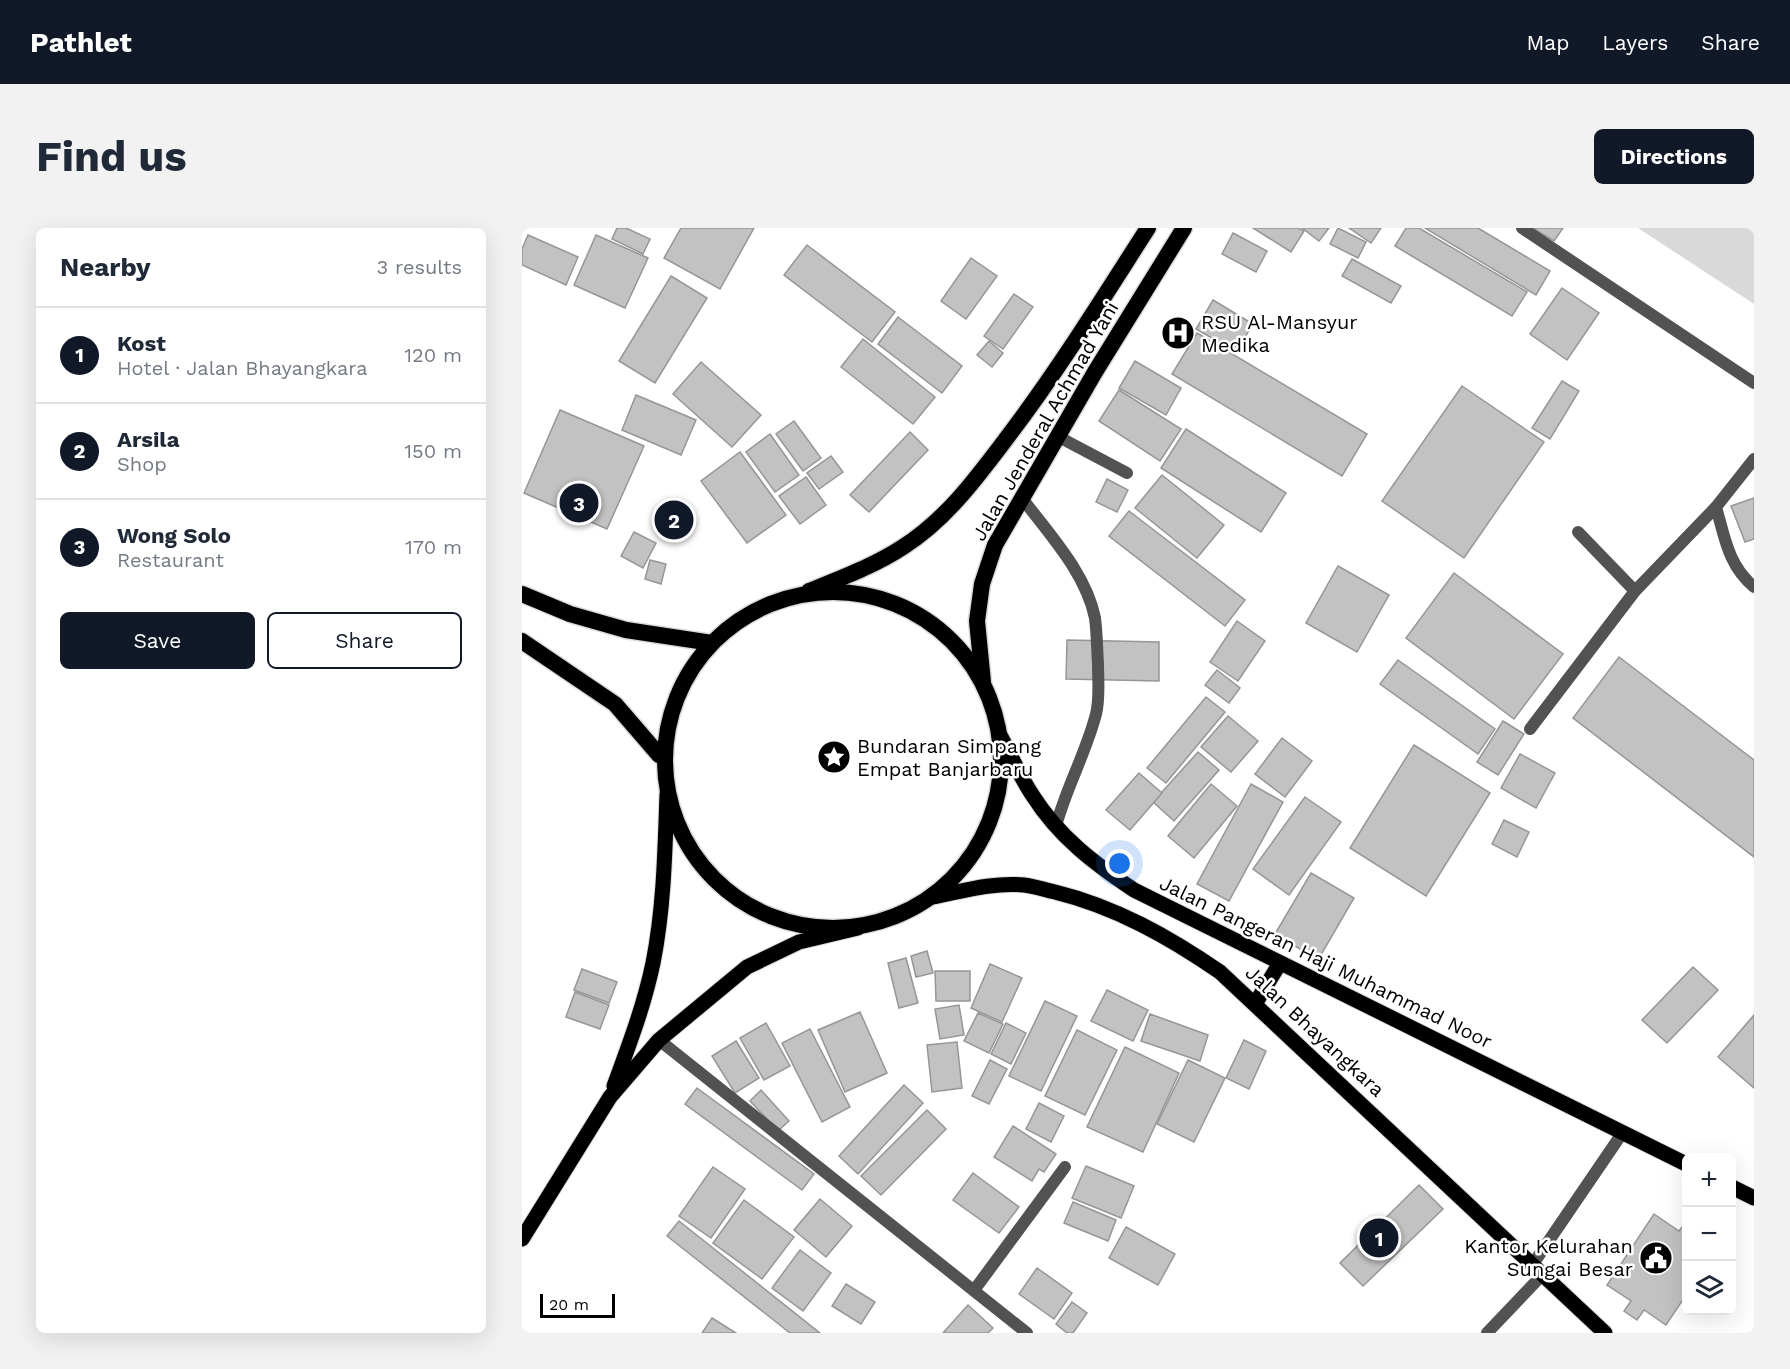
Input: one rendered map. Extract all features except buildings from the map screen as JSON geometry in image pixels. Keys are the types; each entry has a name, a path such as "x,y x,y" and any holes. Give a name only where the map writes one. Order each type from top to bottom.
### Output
{"highway":[{"name":"Jalan Jenderal Achmad Yani","path":"800,595 868,567 904,547 937,521 969,488 1047,384 1148,228"},
{"name":"Jalan Jenderal Achmad Yani","path":"983,683 977,621 982,584 995,545 1184,228"},
{"path":"522,594 570,614 626,630 712,643"},
{"path":"854,594 906,609 951,640 983,683 994,708 1000,735 1001,781 990,825 966,865 933,897 858,928 807,927 758,912 716,882 685,842 667,794 659,755 672,707 690,669 712,643 755,610 800,595 854,594"},
{"path":"522,641 615,704 659,755"}],"main road":[{"name":"Jalan Pangeran Haji Muhammad Noor","path":"1000,735 1032,796 1056,826 1097,866 1134,890 1682,1162"},
{"path":"610,1097 641,1013 653,961 663,891 667,794"},
{"name":"Jalan Bhayangkara","path":"933,897 984,886 1024,885 1078,898 1130,918 1173,940 1221,972 1605,1333"},
{"path":"522,1239 610,1097 658,1040 747,967 799,942 858,928"},
{"path":"1256,1004 1280,963"},
{"path":"1736,1189 1754,1198"}],"street":[{"path":"1522,228 1754,383"},
{"path":"1058,436 1127,473"},
{"path":"1530,729 1635,591 1716,507 1754,459"},
{"path":"1022,498 1072,567 1088,598 1095,618 1097,712 1062,802 1056,826"},
{"path":"1716,507 1731,560 1754,587"},
{"path":"1578,532 1635,591"},
{"path":"658,1040 975,1289 1027,1333"},
{"path":"1487,1333 1538,1269 1623,1132"},
{"path":"975,1289 1065,1167"}],"shaded area":[{"path":"1638,228 1754,228 1754,304"}],"place":[{"name":"RSU Al-Mansyur Medika","path":"1178,333"},
{"name":"Wong Solo","path":"579,503"},
{"name":"Arsila","path":"674,520"},
{"name":"Bundaran Simpang Empat Banjarbaru","path":"834,757"},
{"name":"Kost","path":"1379,1238"},
{"name":"Kantor Kelurahan Sungai Besar","path":"1656,1258"}]}
